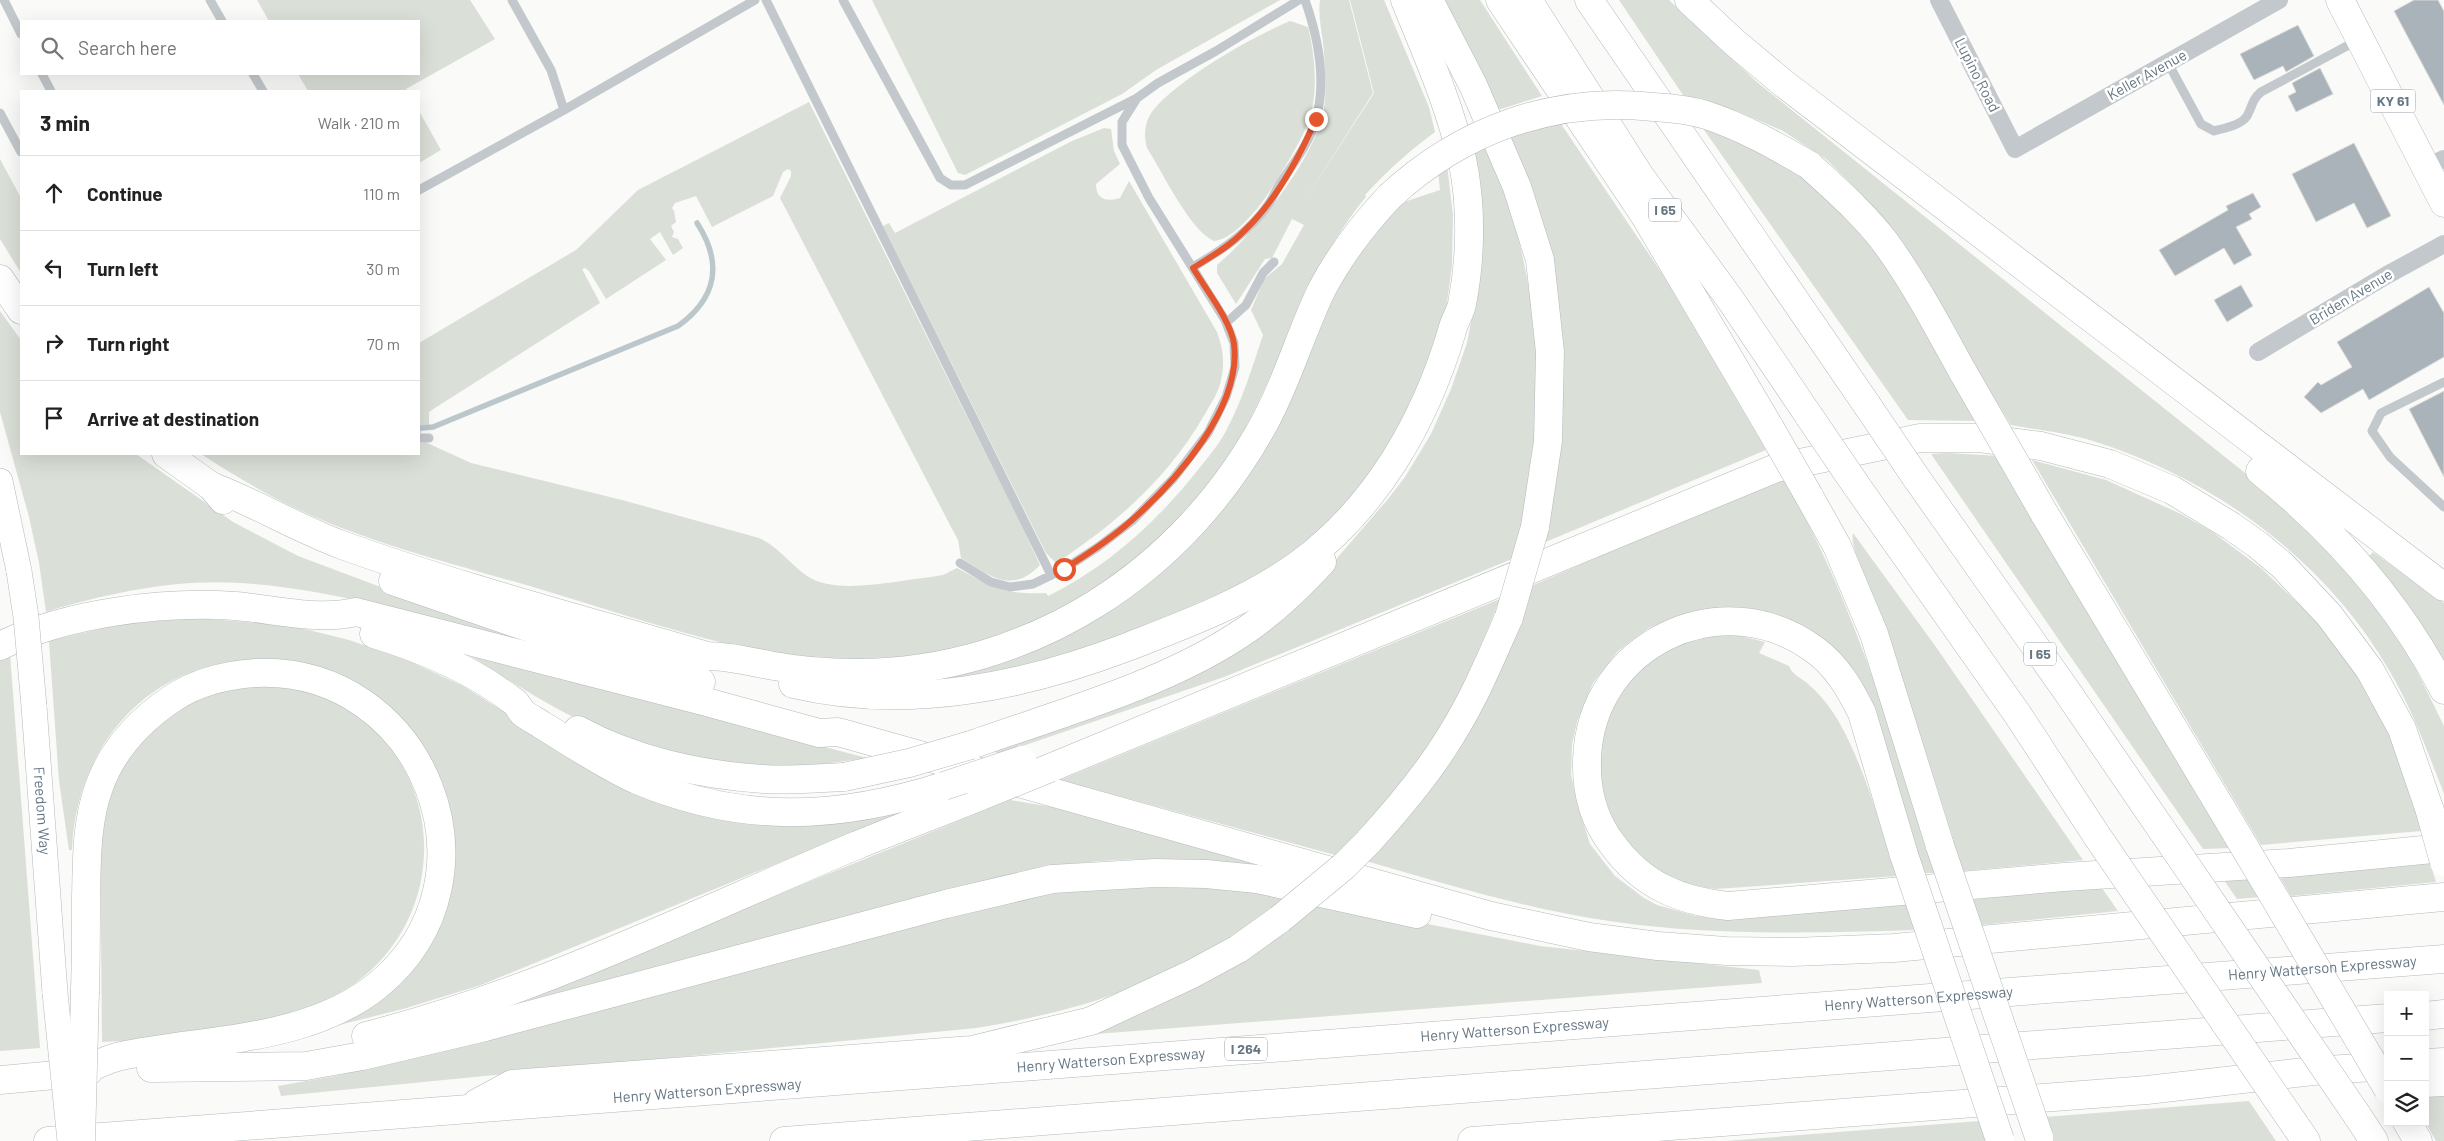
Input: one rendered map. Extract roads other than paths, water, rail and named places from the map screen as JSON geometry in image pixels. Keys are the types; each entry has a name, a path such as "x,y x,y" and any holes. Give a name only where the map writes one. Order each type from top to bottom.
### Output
{"main road":[{"path":"515,702 529,704 583,733 651,760 705,772 764,780 844,777 909,764 971,745 1164,676 1237,636 1295,591 1373,507 1422,436 1446,382 1456,354 1462,328 1460,314 1467,266 1468,234 1462,160 1446,102 1405,0"},
{"path":"467,1108 512,1084 972,1050 1091,1021 1192,974 1238,949 1280,919 1344,866 1368,842 1420,781 1450,737 1479,686 1509,617 1535,527 1548,441 1550,352 1540,260 1517,187 1473,85 1430,0"},
{"path":"1500,0 1645,216 1837,546 1874,634 1940,846 2040,1139"},
{"name":"I 65","path":"1528,0 1640,176 1730,299 1856,485 2018,715 2097,836 2300,1133"},
{"name":"I 65","path":"1590,0 1915,476 2072,698 2374,1141"},
{"path":"1689,0 1734,42 1783,83 2444,587"},
{"name":"KY 61","path":"2340,0 2360,39 2435,163 2444,203"},
{"path":"211,486 238,496 298,528 385,560 707,656 727,656 772,666 826,672 895,672 931,667 995,652 1062,623 1146,569 1177,541 1231,476 1267,418 1321,292 1352,240 1389,197 1426,165 1480,133 1509,121 1542,112 1590,105 1632,104 1705,115 1745,130 1808,166 1840,194 1884,241 1932,316 2044,513 2384,1082"},
{"path":"0,280 20,309"},
{"path":"2079,310 2145,379 2286,493 2328,531 2376,584 2408,627 2444,690"},
{"path":"707,656 718,665 823,690 872,695 916,695 972,690 1026,681 1075,666 1206,616 1245,599 1300,563 1339,529 1365,501 1389,470 1423,411 1442,365 1453,327 1460,314"},
{"path":"337,617 352,627 398,642 463,670 515,702 523,712 561,737 636,779 709,804 756,811 805,813 866,807 906,798 944,786 1019,771 1050,768 1776,468 1920,438 1979,438 2041,446 2076,454 2126,470 2172,490 2201,506 2258,545 2282,565 2329,615 2370,670 2402,729 2430,811 2444,862"},
{"path":"167,455 211,486 232,510 313,554 568,640 823,722 838,732"},
{"name":"Freedom Way","path":"0,481 19,571 26,617 55,993 70,1141"},
{"path":"0,646 18,637 97,615 166,606 232,606 337,617 356,612 685,696 820,733 838,732 1019,771 1491,916 1589,937 1658,946 1726,951 1802,952 1904,947 2444,897"},
{"path":"2000,1141 1904,855 1862,713 1851,692 1828,661 1816,650 1786,632 1770,626 1736,621 1720,621 1680,629 1647,647 1623,668 1605,692 1590,734 1587,750 1588,788 1598,820 1608,838 1637,873 1670,894 1706,904 1728,906 2064,877 2289,863 2444,848"},
{"path":"77,1073 118,1056 239,1040 272,1032 334,1012 379,984 397,966 421,931 433,901 441,867 439,825 426,777 415,757 384,719 360,701 319,681 270,673 220,678 180,694 158,708 125,740 100,784 92,811 87,848 85,991 80,1141"},
{"path":"0,1080 237,1061 350,1040 466,1009 563,972 855,846 981,796 1055,749 1121,738"},
{"path":"151,1068 306,1066 362,1056 494,1025 946,904 1052,879 1155,872 1206,874 1257,879 1427,916 1491,916"},
{"name":"Henry Watterson Expressway","path":"48,1141 2444,959"},
{"path":"2429,1016 2444,1014"},
{"path":"784,1141 2384,1018"},
{"path":"2429,1063 2444,1062"},
{"path":"1472,1141 2147,1090 2276,1075 2384,1066"},
{"path":"2276,1075 2328,1085 2384,1083"},
{"path":"2429,1082 2444,1082"},
{"path":"2409,1126 2418,1141"}],"street":[{"name":"Lupino Road","path":"1939,0 2016,149"},
{"name":"Keller Avenue","path":"2016,149 2279,0"},
{"name":"Briden Avenue","path":"2258,352 2388,274 2444,244"}],"lane":[{"path":"4,0 20,32"},
{"path":"210,0 221,20"},
{"path":"512,0 551,70 564,110"},
{"path":"420,189 564,110 755,0"},
{"path":"766,0 1051,575"},
{"path":"843,0 940,178 951,185 965,185 1137,98 1158,83 1240,37 1298,0"},
{"path":"1193,268 1243,233 1270,202 1294,164 1316,119 1321,73 1315,29 1305,0"},
{"path":"2168,63 2201,124 2214,131 2234,125 2249,114 2254,98 2261,92 2360,39"},
{"path":"43,75 50,90"},
{"path":"253,75 261,90"},
{"path":"960,563 991,582 1010,587 1033,584 1098,548 1132,521 1173,479 1208,433 1226,398 1235,367 1234,343 1226,323 1149,198 1122,145 1122,122 1137,98"},
{"path":"0,113 20,150"},
{"path":"1226,323 1246,305 1263,273 1274,262"},
{"path":"2444,382 2381,413 2372,431 2390,457 2444,507"},
{"path":"420,438 429,438"}],"waterway":[{"path":"422,428 433,427 678,326 701,304 708,292 712,279 713,266 710,252 697,223"}]}
